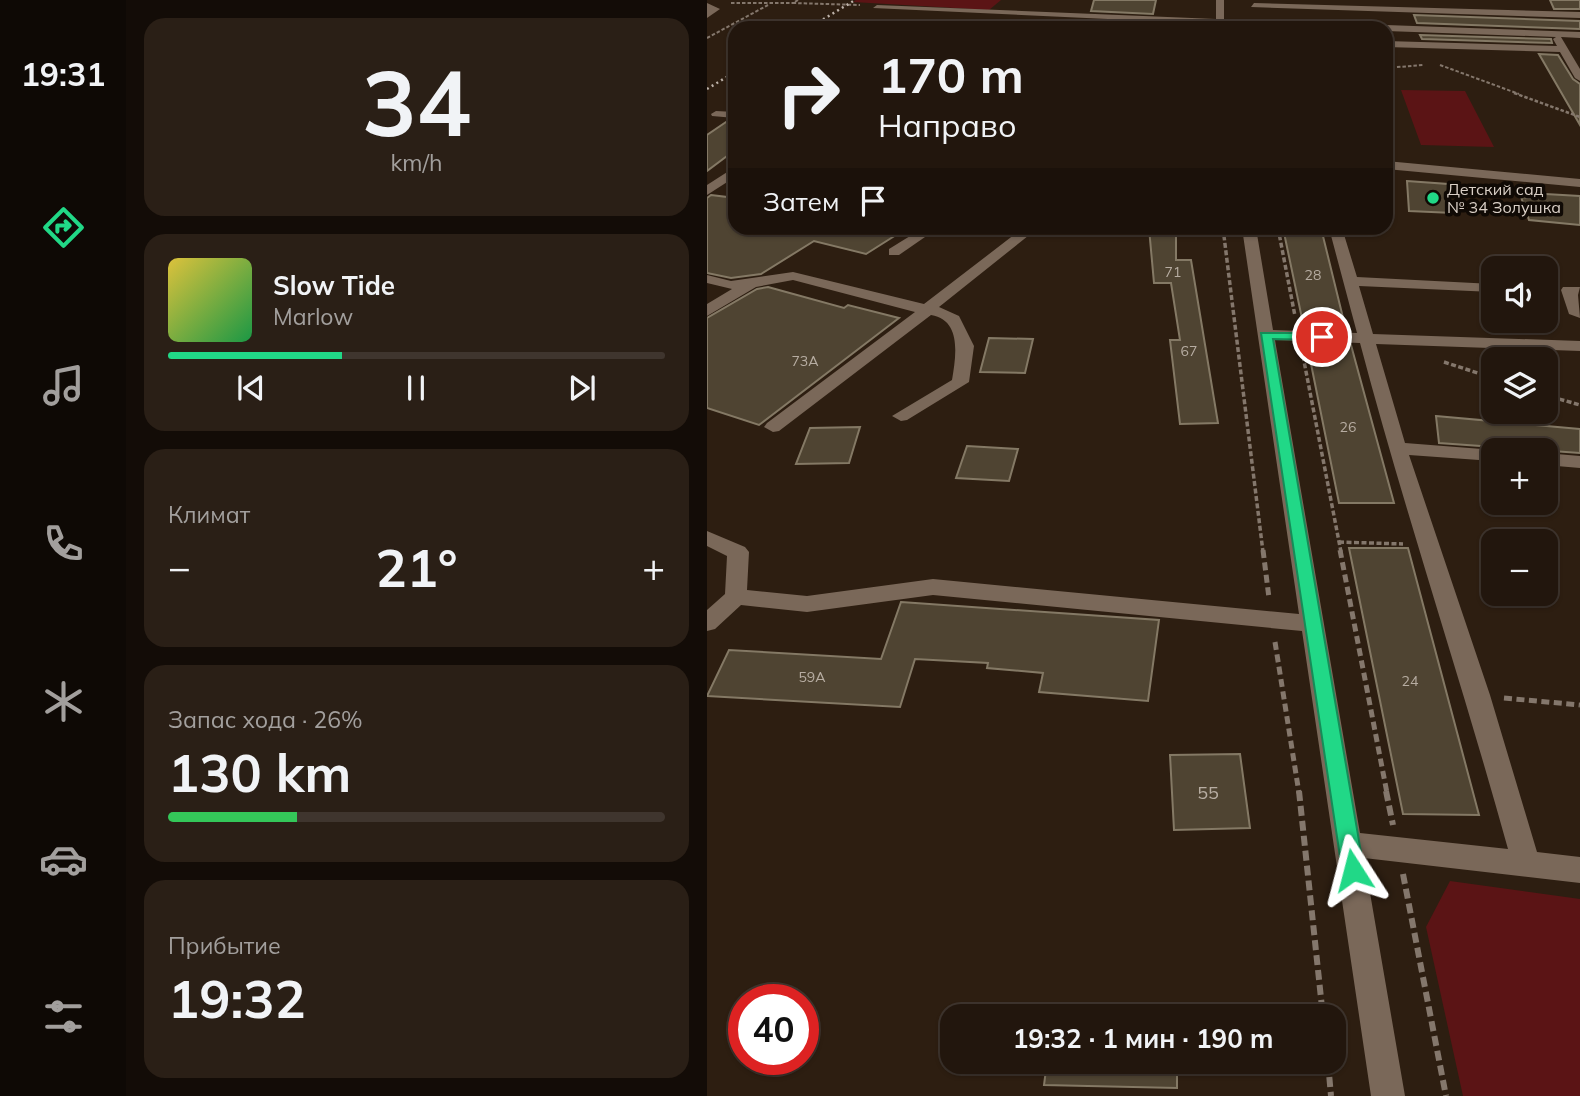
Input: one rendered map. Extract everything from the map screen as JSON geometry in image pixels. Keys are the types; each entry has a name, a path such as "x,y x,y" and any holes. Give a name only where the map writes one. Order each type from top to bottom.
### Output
{"street":[{"path":"1220,0 1220,21"},
{"path":"1436,0 1439,10"},
{"path":"1535,0 1542,14"},
{"path":"1254,5 1580,15"},
{"path":"707,6 716,9 707,15"},
{"path":"877,8 1151,21"},
{"path":"1374,8 1380,21"},
{"path":"1393,28 1580,35"},
{"path":"1556,34 1580,78"},
{"path":"1393,44 1564,50"},
{"path":"716,114 728,115"},
{"path":"1393,166 1580,183"},
{"path":"707,191 728,176"},
{"path":"894,252 920,235"},
{"path":"773,427 905,329 1022,235"},
{"path":"1250,235 1388,1096"},
{"path":"1338,235 1397,448 1478,695 1526,862"},
{"path":"707,279 731,285 793,276 888,302 928,309 953,319 966,346 960,382 901,416"},
{"path":"1351,281 1481,287"},
{"path":"707,311 751,284"},
{"path":"1577,314 1568,290 1580,291"},
{"path":"1266,335 1580,346"},
{"path":"1397,448 1481,454"},
{"path":"1558,460 1580,461"},
{"path":"707,538 738,552 736,597 707,623"},
{"path":"736,597 807,604 933,587 1311,623"},
{"path":"1349,844 1580,870"}],"path":[{"path":"793,3 798,0"},
{"path":"727,3 793,3 877,8"},
{"path":"740,21 772,4"},
{"path":"707,38 728,27"},
{"path":"1436,64 1580,117"},
{"path":"1279,235 1446,1096"},
{"path":"1558,399 1580,405"},
{"path":"1339,542 1429,544"},
{"path":"1478,695 1580,705"},
{"path":"1329,1074 1331,1096"}],"shaded area":[{"path":"1001,0 989,10 853,2"},
{"path":"1401,90 1465,91 1494,147 1421,145"},
{"path":"1450,881 1580,899 1580,1096 1463,1096 1426,927"}],"building":[{"path":"1094,0 1156,0 1153,14 1091,11"},
{"path":"1550,0 1580,0 1580,9 1554,9"},
{"path":"1414,15 1580,21 1580,29 1417,23"},
{"path":"1420,35 1551,39 1552,43 1422,39"},
{"path":"1539,54 1558,55 1573,79 1580,84 1580,125"},
{"path":"728,121 728,155 707,171 707,135"},
{"path":"1407,181 1448,184 1453,213 1409,211"},
{"path":"1528,193 1580,196 1580,225 1529,220 1521,197 1530,198"},
{"path":"711,195 728,197 728,235 896,235 866,254 814,241 761,274 731,278 707,273 707,198"},
{"path":"1150,235 1176,235 1176,260 1191,260 1218,423 1180,424 1170,340 1180,340 1171,283 1154,283"},
{"path":"1284,235 1323,235 1346,330 1304,328"},
{"path":"768,287 844,308 848,305 899,318 759,425 707,408 707,318 757,289"},
{"path":"989,338 1033,339 1025,373 980,372"},
{"path":"1307,344 1351,345 1394,503 1339,503"},
{"path":"1436,416 1481,420 1481,424 1525,424 1580,429 1580,453 1558,451 1558,438 1481,438 1481,446 1439,443"},
{"path":"860,427 849,463 796,464 810,428"},
{"path":"967,446 1018,449 1009,481 956,478"},
{"path":"1349,548 1408,548 1479,815 1403,814"},
{"path":"901,602 1159,620 1148,701 1039,692 1043,673 987,668 988,663 915,659 900,707 707,696 729,650 881,659"},
{"path":"1240,754 1250,828 1174,830 1170,755"},
{"path":"1045,1074 1177,1074 1177,1088 1044,1085"}],"railway":[{"path":"820,21 855,0"},
{"path":"707,89 728,76"}],"place":[{"name":"Детский сад № 34 Золушка","path":"1433,198"}],"route":[{"path":"1322,337 1266,335 1353,870"}]}
